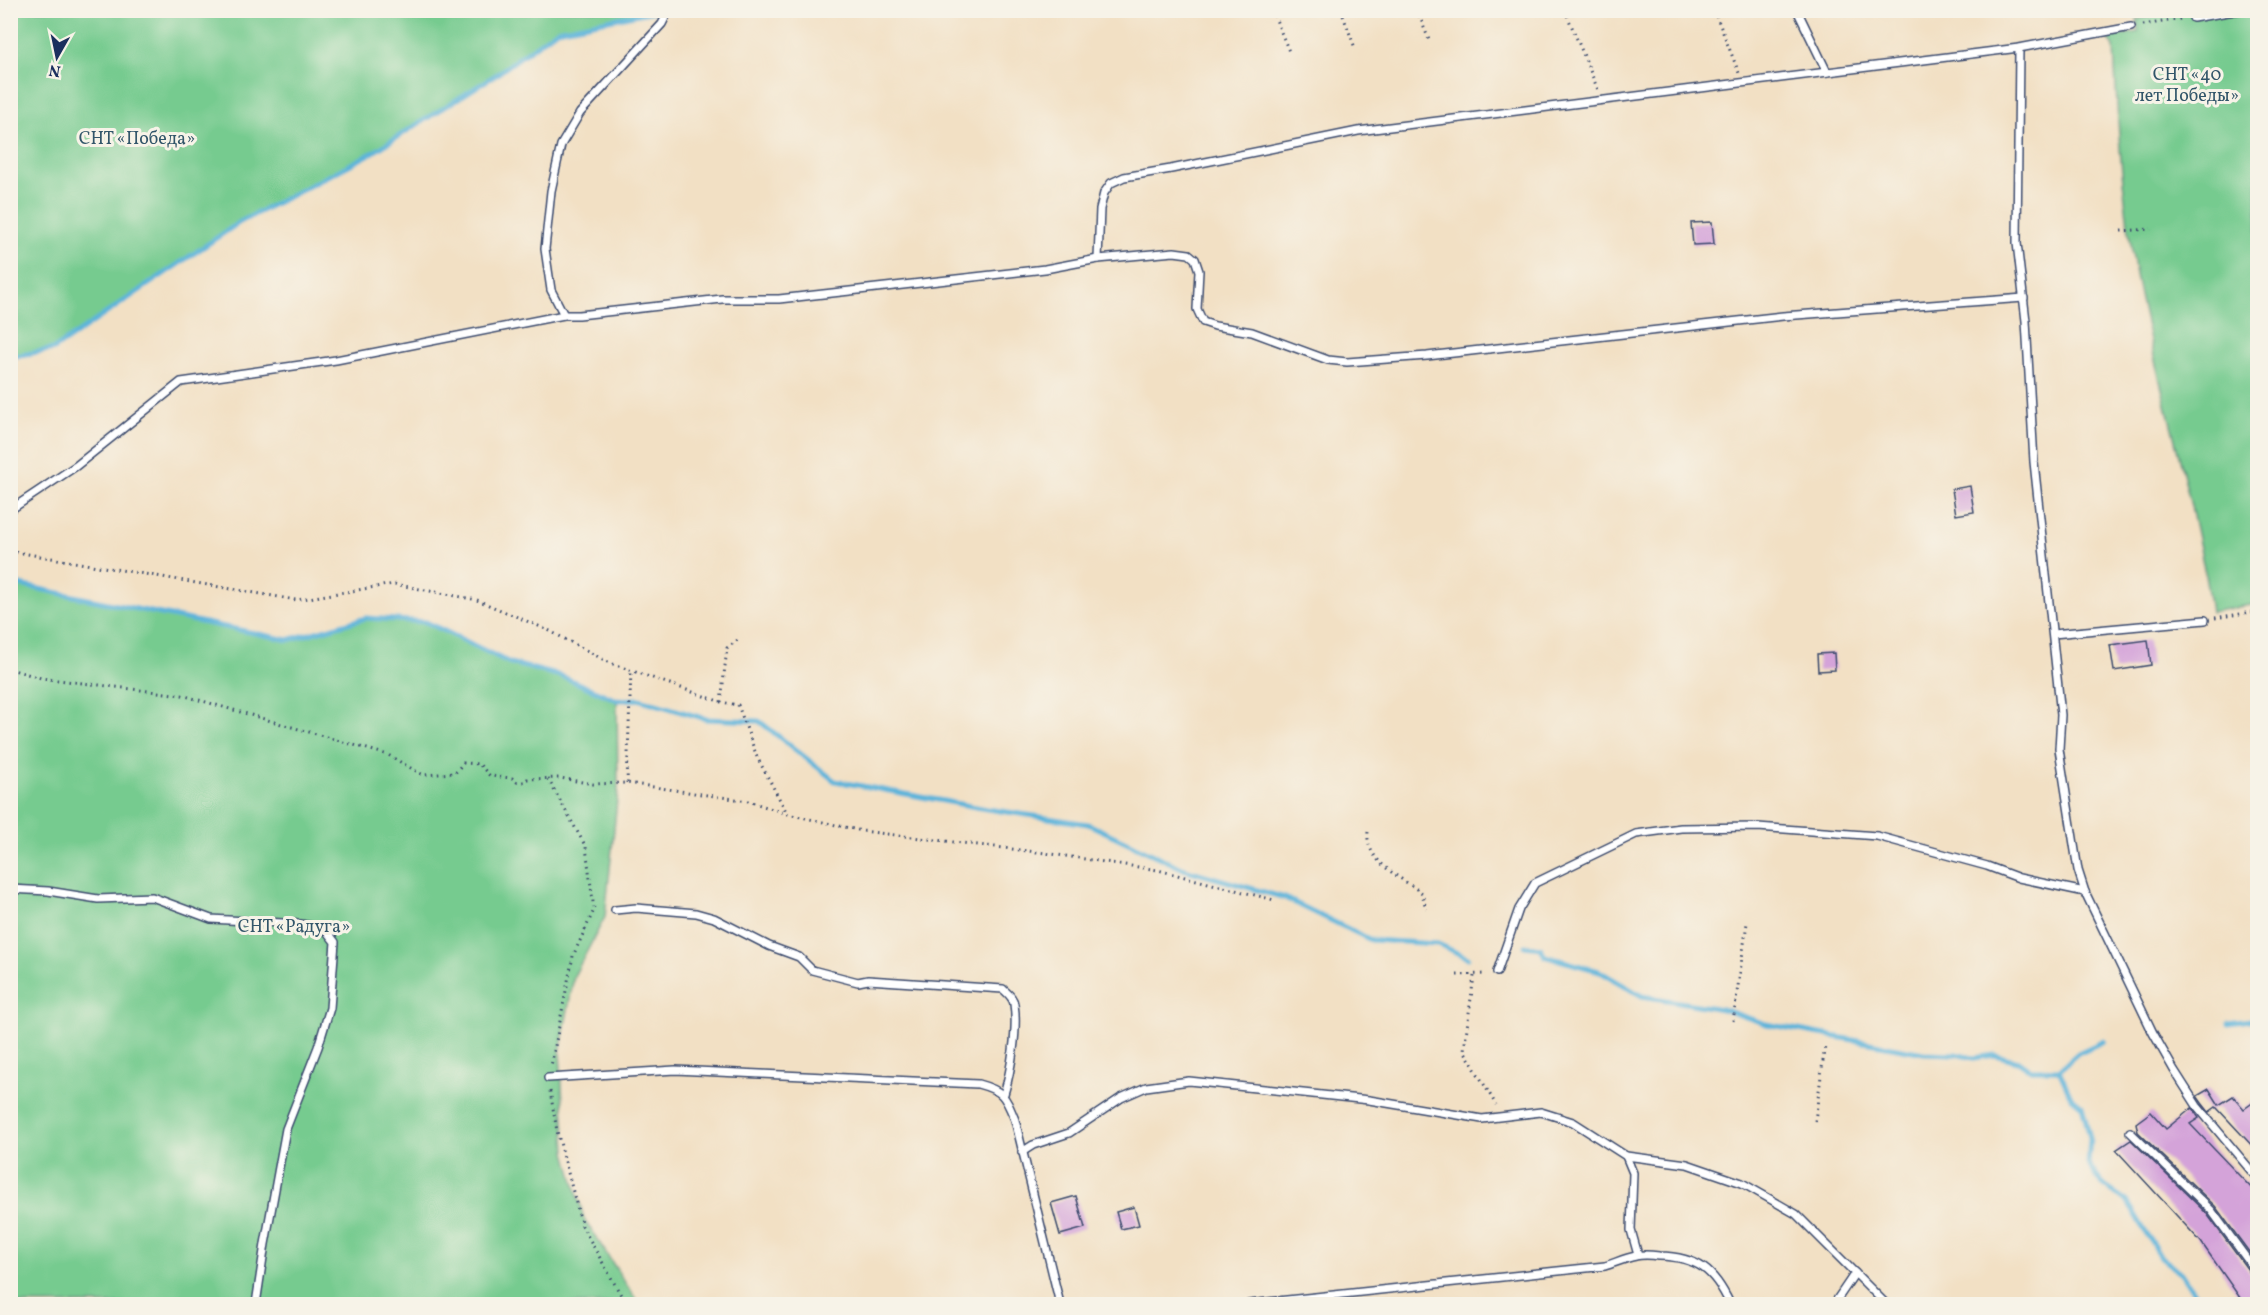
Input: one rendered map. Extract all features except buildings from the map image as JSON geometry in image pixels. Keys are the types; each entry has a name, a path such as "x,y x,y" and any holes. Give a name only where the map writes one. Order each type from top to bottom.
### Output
{"lane":[{"path":"564,315 551,290 545,249 551,191 561,145 580,113 662,24 669,10"},
{"path":"1797,10 1827,72"},
{"path":"2193,18 2240,10"},
{"path":"1098,259 1100,209 1104,193 1111,183 1124,177 1358,131 2019,48 2132,27"},
{"path":"2019,48 2017,243 2024,298 2034,462 2061,715 2059,749 2078,870 2085,892 2153,1033 2174,1070 2197,1106 2258,1179"},
{"path":"10,510 76,466 181,382 336,360 564,315 722,299 767,301 1045,269 1098,259 1174,252 1188,254 1195,260 1199,271 1197,309 1203,322 1252,332 1328,360 1347,362 1448,354 1783,316 2024,298"},
{"path":"2053,634 2205,620"},
{"path":"1497,972 1520,909 1535,883 1636,834 1758,826 1877,836 1987,866 2019,878 2085,892"},
{"path":"10,889 48,891 98,899 152,897 211,919 300,924 324,928 335,942 330,1008 318,1047 286,1129 256,1305"},
{"path":"615,910 636,908 696,913 714,918 769,946 799,957 812,970 858,982 868,980 1003,989 1014,1004 1013,1053 1004,1094 1015,1120 1060,1305"},
{"path":"548,1078 675,1070 978,1084 994,1088 1004,1094"},
{"path":"1022,1152 1033,1145 1070,1133 1121,1098 1146,1087 1189,1081 1369,1100 1482,1119 1541,1112 1573,1122 1626,1156 1687,1164 1742,1183 1796,1214 1886,1305"},
{"path":"2130,1132 2211,1210 2258,1274"},
{"path":"1626,1156 1633,1173 1632,1230 1638,1255"},
{"path":"1249,1305 1605,1266 1638,1255 1678,1256 1695,1261 1710,1272 1724,1291 1730,1305"},
{"path":"1834,1305 1855,1273"}],"path":[{"path":"1272,10 1290,54"},
{"path":"1341,10 1354,48"},
{"path":"1417,10 1429,40"},
{"path":"1565,10 1602,100"},
{"path":"1714,10 1743,83"},
{"path":"2132,27 2193,18"},
{"path":"2121,231 2151,229"},
{"path":"10,551 296,600 394,584 477,600 548,630 610,663 721,702 738,705 757,757 788,814"},
{"path":"2205,620 2258,610"},
{"path":"721,702 727,648 739,639"},
{"path":"10,669 41,678 182,695 388,755 423,775 455,773 463,763 479,764 490,776 512,778 517,782 524,782 527,779 560,778 592,784 627,783 748,801 788,814 862,831 1045,853 1158,870 1274,900"},
{"path":"627,783 631,670"},
{"path":"548,778 586,847 594,910 573,956 548,1078 557,1131 582,1226 626,1305"},
{"path":"1368,832 1367,844 1377,860 1422,893 1426,909"},
{"path":"1733,1021 1747,923"},
{"path":"1456,975 1474,976 1464,1050 1503,1117"},
{"path":"1815,1121 1825,1046"}],"green space":[{"name":"СНТ «Победа»","path":"11,10 659,11 557,30 497,74 372,153 240,222 54,349 11,357"},
{"name":"СНТ «40 лет Победы»","path":"2192,11 2257,11 2257,604 2211,612 2198,537 2153,351 2131,248 2123,181 2114,47 2108,37 2138,32 2137,19"},
{"name":"СНТ «Радуга»","path":"10,583 288,640 366,618 426,622 510,663 561,676 617,700 618,790 605,917 574,976 560,1053 566,1152 584,1219 639,1304 11,1304"}],"waterway":[{"path":"10,357 54,349 240,222 372,153 497,74 557,30 659,10"},
{"path":"10,583 288,640 366,618 426,622 510,663 561,676 617,700 639,699 706,719 759,721 835,781 987,809 1088,824 1184,869 1285,898 1371,940 1438,944 1468,958"},
{"path":"1525,946 1541,948 1545,956 1599,971 1642,996 1722,1009 1766,1024 1924,1053 1955,1054 1974,1058 1995,1055 2018,1061 2031,1070 2059,1070 2078,1053 2104,1041"},
{"path":"2229,1023 2258,1019"},
{"path":"2059,1070 2071,1097 2082,1106 2090,1138 2088,1164 2103,1185 2127,1201 2161,1258 2181,1273 2201,1304"}]}
